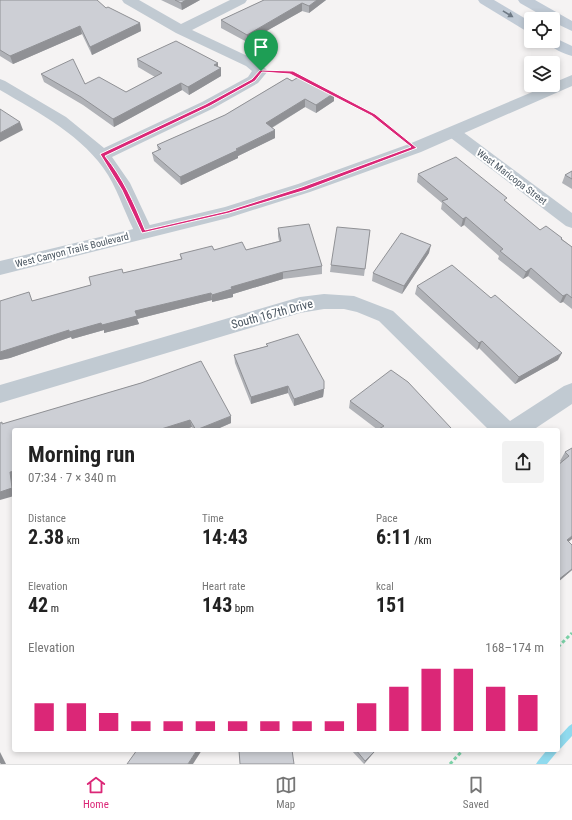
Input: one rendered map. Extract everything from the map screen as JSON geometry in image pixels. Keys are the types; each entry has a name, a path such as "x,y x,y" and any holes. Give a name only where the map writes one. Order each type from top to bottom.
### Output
{"main road":[{"path":"485,0 524,24"},
{"path":"525,0 572,27"},
{"path":"560,45 572,52"}],"street":[{"path":"102,155 208,105 253,80 261,71 251,63 181,30 129,0"},
{"path":"181,30 240,0"},
{"name":"West Canyon Trails Boulevard","path":"0,268 228,212 304,188 415,148 572,80"},
{"path":"0,84 58,118 85,139 102,155 112,168 125,190 144,232"},
{"name":"West Maricopa Street","path":"453,132 572,222"},
{"name":"South 167th Drive","path":"0,394 300,305 323,301 351,302 366,306 386,316 502,428"},
{"path":"517,428 572,392"}],"path":[{"path":"261,71 291,72 304,79"},
{"path":"332,93 374,115 415,148"},
{"path":"560,645 572,633"},
{"path":"450,764 461,752"}],"building":[{"path":"0,0 97,0 106,8 108,7 140,23 90,47 80,26 10,56 0,50"},
{"path":"175,0 186,0 181,3"},
{"path":"264,0 317,0 309,6 302,3 247,35 221,20"},
{"path":"176,41 218,63 214,65 221,68 188,87 181,83 113,119 81,97 41,74 73,59 85,84 99,77 126,92 162,73 137,59"},
{"path":"300,76 334,93 316,105 305,99 266,123 275,130 236,149 238,150 180,177 152,153 161,149 157,145 225,115 287,78 292,81"},
{"path":"0,109 20,122 0,133"},
{"path":"456,157 507,198 504,200 540,230 546,226 572,247 572,298 567,294 563,296 531,268 526,272 500,251 503,249 466,217 463,219 442,201 448,199 418,174"},
{"path":"572,171 572,179 565,175"},
{"path":"309,224 322,266 283,272 231,287 232,289 212,295 211,293 135,311 137,316 102,325 101,323 69,332 69,330 0,352 0,301 29,292 32,301 91,285 89,277 122,269 123,273 182,259 180,254 212,246 214,250 242,242 246,250 281,241 278,228"},
{"path":"337,227 370,230 365,269 331,265"},
{"path":"401,233 431,245 404,286 373,273"},
{"path":"452,265 491,298 495,295 562,353 519,377 482,341 479,343 417,286"},
{"path":"298,334 324,381 324,389 294,399 288,386 251,397 234,355 268,346 266,344"},
{"path":"201,361 231,416 201,428 195,428 190,420 164,428 12,428 12,472 10,472 12,488 0,492 0,423 2,422 2,424 141,383"},
{"path":"391,370 408,382 451,428 380,428 384,426 350,401"},
{"path":"572,448 572,536 567,540 572,545 572,569 560,578 560,463 569,456 565,452"},
{"path":"136,752 196,752 188,764 127,764"},
{"path":"239,752 292,752 294,764 240,764"},
{"path":"358,752 374,752 365,761"}],"waterway":[{"path":"560,743 572,729"},
{"path":"541,764 551,752"}],"route":[{"path":"261,71 291,72 374,115 415,148 304,188 228,212 144,232 125,190 112,168 102,155 208,105 253,80 261,71"}]}
